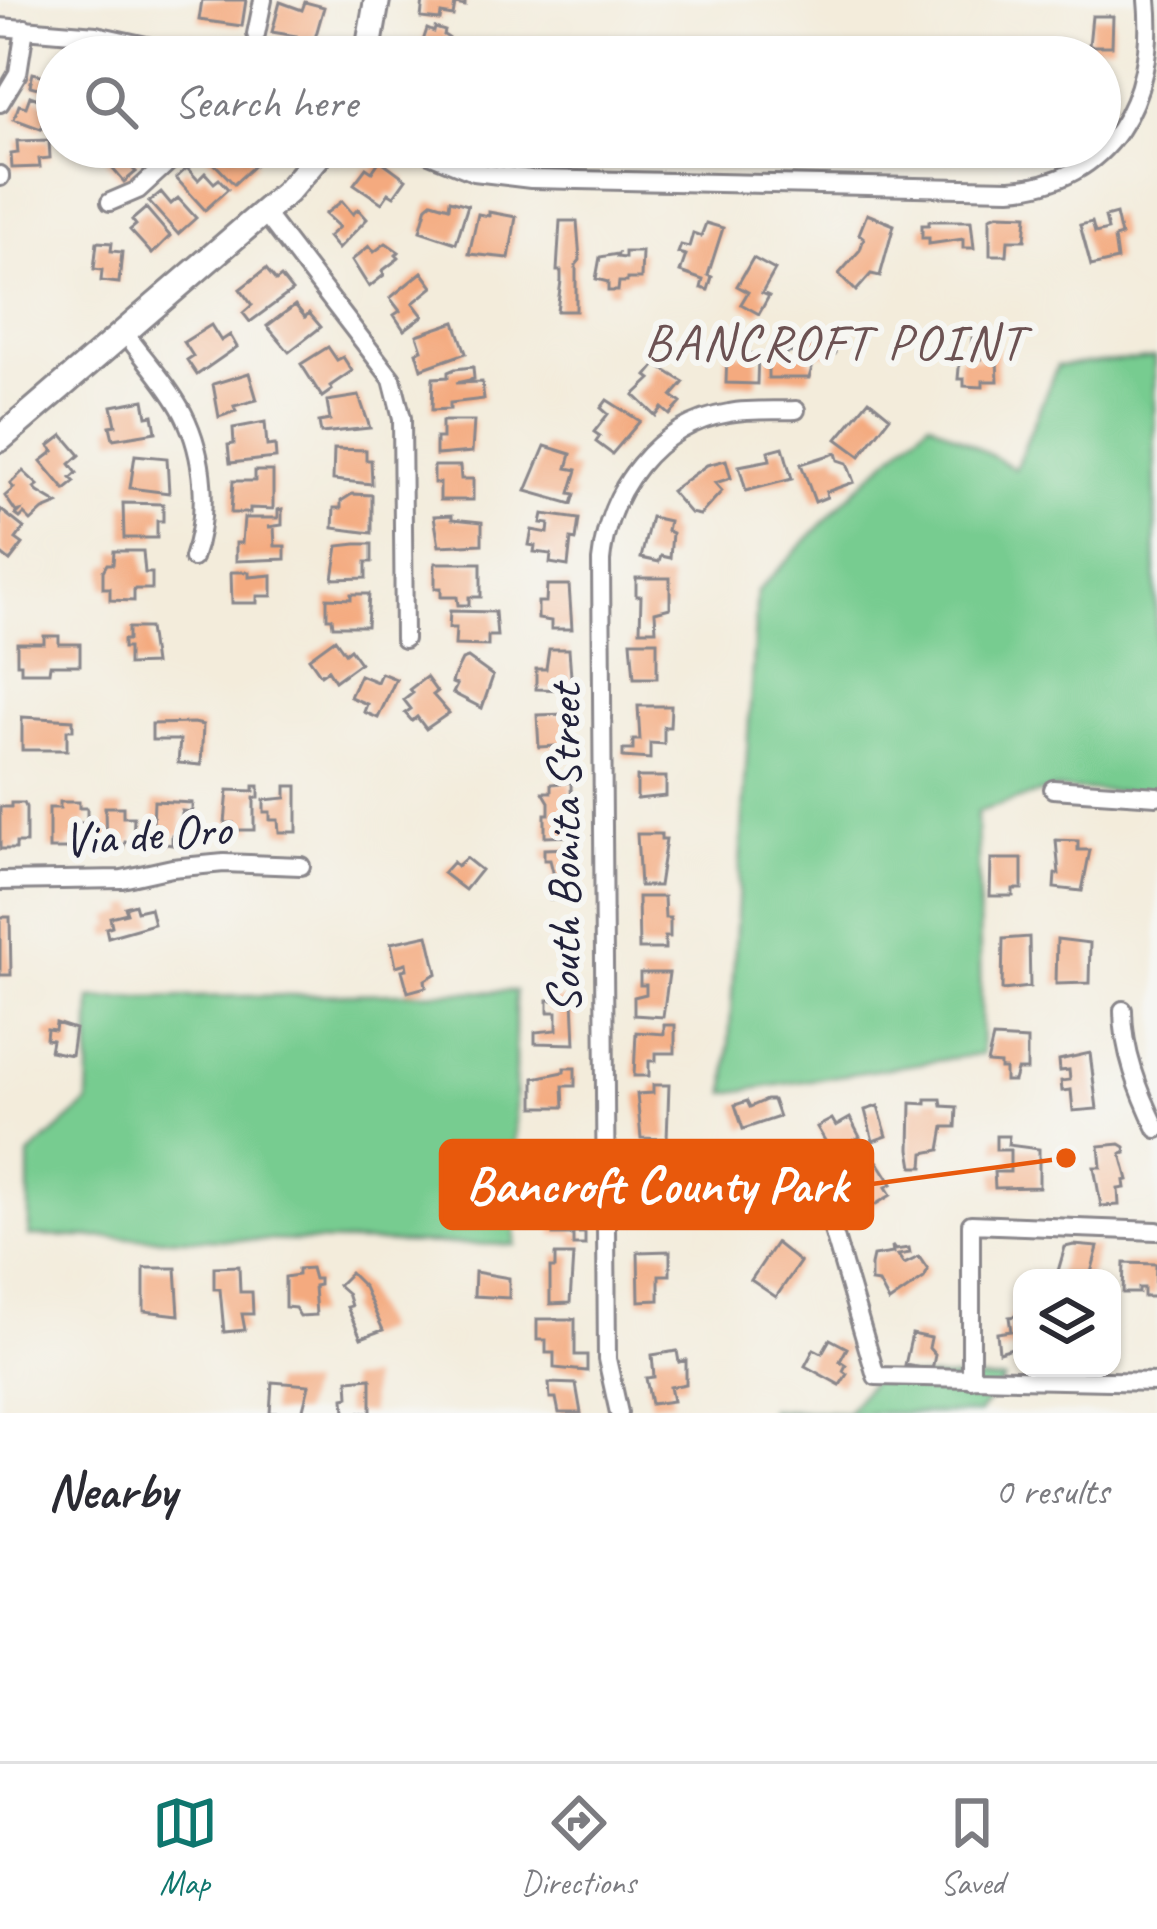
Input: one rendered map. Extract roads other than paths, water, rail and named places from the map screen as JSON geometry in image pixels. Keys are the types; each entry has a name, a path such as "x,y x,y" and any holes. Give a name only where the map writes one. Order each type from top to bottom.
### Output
{"main road":[{"path":"371,36 377,0"},
{"path":"0,439 287,192 308,168"}],"street":[{"path":"256,34 263,0"},
{"path":"1121,140 1138,118 1152,85 1154,26 1147,0"},
{"path":"0,27 101,36"},
{"path":"0,103 18,73 25,28"},
{"path":"110,202 138,190 162,168"},
{"path":"464,168 531,179 1010,189 1045,185 1085,168"},
{"path":"263,212 392,379 402,418 404,638"},
{"path":"123,330 183,412 200,460 202,532 193,558"},
{"name":"South Bonita Street","path":"619,1413 607,1359 604,529 623,485 642,461 676,433 729,412 796,410"},
{"path":"1053,789 1157,796"},
{"name":"Via de Oro","path":"0,881 122,879 224,863 301,866"},
{"path":"1123,1010 1137,1089 1157,1129"},
{"path":"830,1220 876,1376 1157,1382"},
{"path":"971,1379 971,1224 1157,1231"}],"place":[{"name":"Bancroft County Park","path":"1066,1158"}],"district":[{"name":"BANCROFT POINT","path":"835,342"}]}
